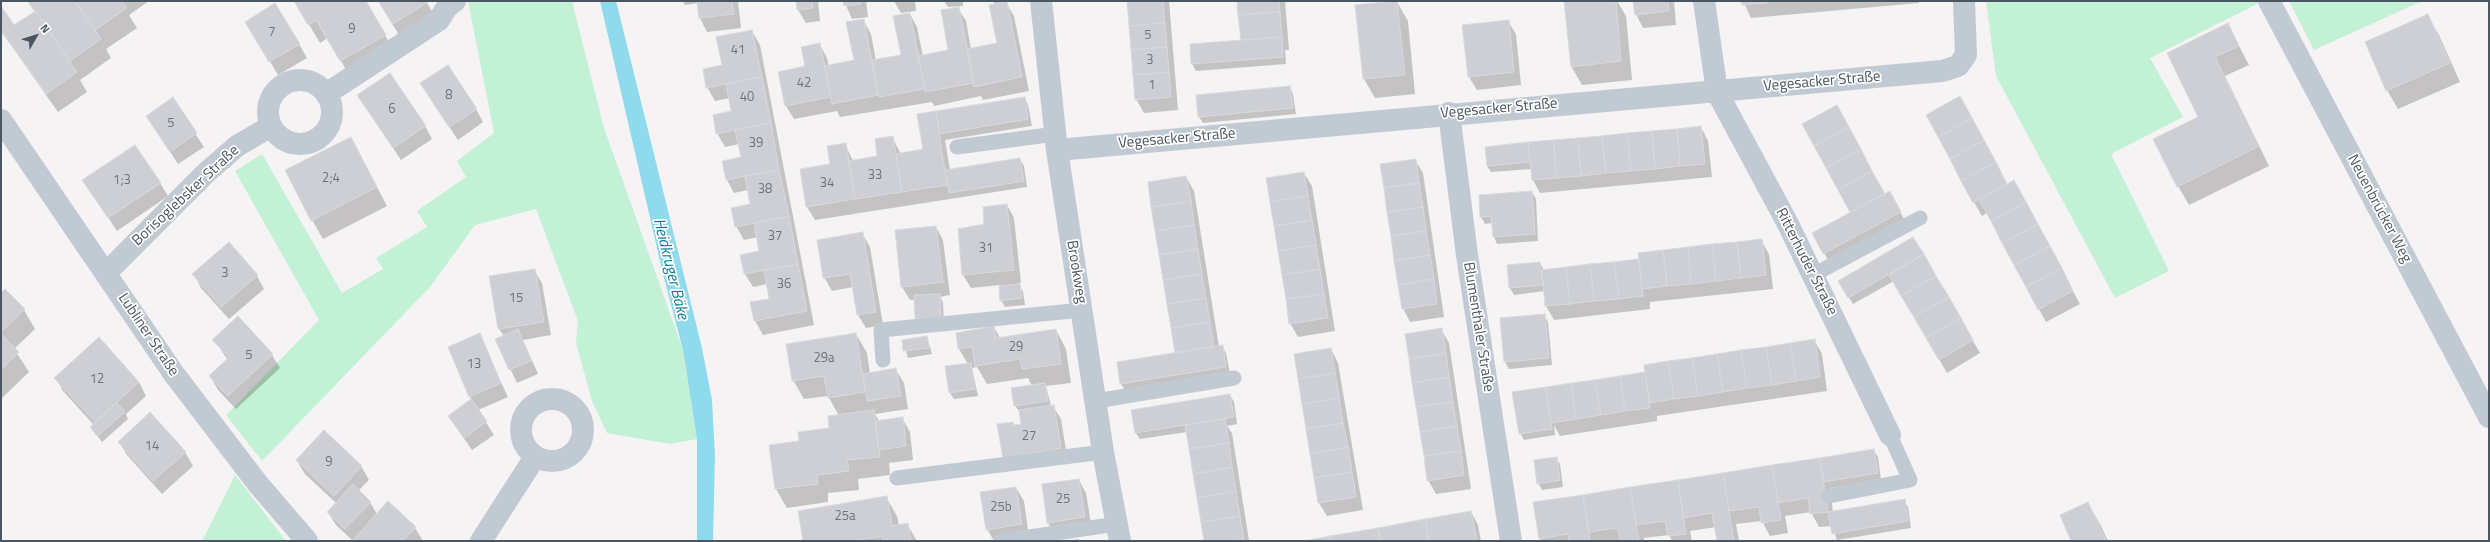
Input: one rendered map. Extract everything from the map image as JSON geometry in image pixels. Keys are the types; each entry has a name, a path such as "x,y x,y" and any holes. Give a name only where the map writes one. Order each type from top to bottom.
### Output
{"street":[{"path":"326,94 439,20 447,7 455,1"},
{"name":"Brookweg","path":"1041,1 1056,142 1103,452 1118,533"},
{"path":"1704,1 1717,92"},
{"name":"Vegesacker Straße","path":"1056,142 1717,92 1942,71 1958,66 1966,55 1964,1"},
{"name":"Neuenbrücker Weg","path":"2269,1 2489,417"},
{"path":"297,81 307,81 317,85 326,94 332,110 331,121 326,131 318,138 308,143 296,144 284,140 271,126 268,108 272,98 286,84 297,81"},
{"name":"Ritterhuder Straße","path":"1717,92 1788,224 1890,435"},
{"name":"Blumenthaler Straße","path":"1449,113 1467,255 1511,541"},
{"name":"Lubliner Straße","path":"1,120 174,374 258,484 307,541"},
{"name":"Borisoglebsker Straße","path":"106,273 207,172 237,146 271,126"},
{"path":"481,541 535,457"}],"lane":[{"path":"957,147 1056,142"},
{"path":"1813,275 1920,218"},
{"path":"883,360 880,330 1082,310"},
{"path":"1096,401 1234,378"},
{"path":"1829,496 1910,480 1890,435"},
{"path":"898,478 1103,452"},
{"path":"1002,541 1118,533"}],"green space":[{"path":"468,1 572,1 604,128 683,350 697,439 670,444 607,433 592,401 576,343 578,321 536,209 475,225 430,287 262,461 226,415 319,320 235,171 262,154 342,293 383,269 376,258 427,227 417,211 466,177 457,161 494,133"},
{"path":"1986,1 2258,1 2259,3 2150,58 2183,117 2111,154 2169,271 2115,298 1996,76"},
{"path":"2289,1 2422,1 2314,50"},
{"path":"235,475 286,541 202,541"}],"water":[{"name":"Heidkruger Bäke","path":"600,1 616,1 702,348 712,400 715,456 713,541 697,541 697,439 683,350 663,274"}],"building":[{"path":"28,1 75,1 101,39 70,61"},
{"path":"75,1 122,1 127,8 95,30"},
{"path":"294,1 366,1 386,35 340,61 316,20 308,25"},
{"path":"378,1 427,1 428,2 393,24"},
{"path":"697,1 732,1 734,14 699,18"},
{"path":"796,1 812,1 813,8 797,10"},
{"path":"843,1 861,1 861,4 844,6"},
{"path":"1127,1 1163,1 1165,23 1129,26"},
{"path":"1237,1 1279,1 1280,12 1238,15"},
{"path":"1397,1 1405,75 1363,79 1355,5"},
{"path":"1564,1 1616,1 1621,61 1571,67"},
{"path":"1633,1 1668,1 1669,11 1635,15"},
{"path":"1742,1 1767,1 1767,3 1742,5"},
{"path":"1007,2 1022,77 974,87 967,49 997,43 989,5"},
{"path":"275,3 300,44 269,62 245,22"},
{"path":"1,6 14,25 36,11 77,72 46,94 1,29"},
{"path":"959,7 974,83 925,92 918,56 948,50 941,10"},
{"path":"1280,12 1282,37 1241,40 1238,15"},
{"path":"910,13 925,89 879,97 872,60 901,55 893,16"},
{"path":"2428,14 2450,63 2386,91 2365,42"},
{"path":"864,19 878,95 832,104 825,66 854,60 846,22"},
{"path":"1509,20 1514,72 1468,77 1462,25"},
{"path":"1165,23 1167,47 1131,50 1129,26"},
{"path":"2228,23 2239,46 2215,57 2259,146 2177,187 2153,139 2198,117 2167,53"},
{"path":"752,30 762,77 706,88 703,69 722,65 716,37"},
{"path":"1282,37 1283,57 1191,64 1190,44"},
{"path":"820,43 831,97 785,106 778,72 805,66 801,47"},
{"path":"1167,47 1169,72 1133,75 1131,50"},
{"path":"448,65 477,109 449,127 420,83"},
{"path":"1169,72 1171,97 1135,100 1133,75"},
{"path":"390,73 426,126 393,148 357,95"},
{"path":"762,77 771,123 716,134 713,115 731,111 726,84"},
{"path":"1290,86 1293,108 1198,117 1196,95"},
{"path":"1960,96 1972,118 1938,137 1926,115"},
{"path":"173,97 197,133 170,152 146,116"},
{"path":"1025,97 1028,119 939,134 936,111"},
{"path":"1837,105 1849,127 1814,146 1802,124"},
{"path":"936,111 947,185 902,192 896,154 923,149 917,114"},
{"path":"1972,118 1984,140 1950,159 1938,137"},
{"path":"771,123 779,170 726,180 722,161 741,157 735,130"},
{"path":"1701,126 1705,164 1680,166 1677,129"},
{"path":"1849,127 1861,149 1826,168 1814,146"},
{"path":"1677,129 1680,166 1655,169 1652,131"},
{"path":"1652,131 1655,169 1631,171 1627,133"},
{"path":"1627,133 1631,171 1606,173 1602,136"},
{"path":"893,136 902,192 855,199 848,161 877,156 875,139"},
{"path":"1602,136 1606,173 1581,176 1578,138"},
{"path":"351,137 377,187 311,221 285,170"},
{"path":"1578,138 1581,176 1557,178 1553,140"},
{"path":"1553,140 1557,178 1532,180 1528,142"},
{"path":"1984,140 1996,162 1961,181 1950,159"},
{"path":"1528,142 1530,162 1487,166 1485,147"},
{"path":"846,143 855,199 806,207 800,169 830,164 827,146"},
{"path":"135,145 161,183 108,218 82,180"},
{"path":"1861,149 1872,171 1838,190 1826,168"},
{"path":"1020,158 1024,181 949,193 945,170"},
{"path":"1416,159 1419,183 1384,188 1380,164"},
{"path":"1996,162 2007,184 1973,203 1961,181"},
{"path":"779,170 789,216 735,227 731,208 750,204 745,176"},
{"path":"1872,171 1885,194 1850,212 1838,190"},
{"path":"1304,172 1308,196 1270,202 1266,178"},
{"path":"1186,176 1191,201 1151,207 1148,182"},
{"path":"2014,180 2026,202 1991,221 1979,200"},
{"path":"1419,183 1423,207 1387,212 1384,188"},
{"path":"1532,191 1535,234 1493,237 1491,216 1480,217 1479,195"},
{"path":"1890,191 1901,212 1823,254 1812,233"},
{"path":"1308,196 1312,220 1274,226 1270,202"},
{"path":"1191,201 1194,225 1155,231 1151,207"},
{"path":"2026,202 2038,224 2002,243 1991,221"},
{"path":"1007,204 1014,270 962,275 958,229 984,224 983,207"},
{"path":"1423,207 1426,231 1391,236 1387,212"},
{"path":"789,216 798,264 744,274 740,255 759,251 754,223"},
{"path":"1312,220 1316,245 1278,251 1274,226"},
{"path":"2038,224 2050,246 2014,265 2002,243"},
{"path":"1194,225 1198,249 1159,255 1155,231"},
{"path":"936,226 943,282 901,287 895,230"},
{"path":"1426,231 1430,255 1394,261 1391,236"},
{"path":"863,232 876,312 857,315 850,274 823,278 817,240"},
{"path":"1913,237 1924,254 1848,298 1838,281"},
{"path":"1762,239 1766,275 1741,278 1737,242"},
{"path":"229,242 258,275 221,307 192,274"},
{"path":"1737,242 1741,278 1716,281 1712,244"},
{"path":"1712,244 1716,281 1691,284 1688,247"},
{"path":"1316,245 1320,269 1282,275 1278,251"},
{"path":"2050,246 2062,268 2026,287 2014,265"},
{"path":"1688,247 1691,284 1667,286 1663,250"},
{"path":"1198,249 1202,274 1163,280 1159,255"},
{"path":"1663,250 1667,286 1642,289 1638,253"},
{"path":"1924,254 1936,276 1901,296 1889,275"},
{"path":"1430,255 1434,279 1398,285 1394,261"},
{"path":"1639,259 1643,296 1619,299 1614,262"},
{"path":"1540,262 1543,285 1509,288 1507,265"},
{"path":"1614,262 1619,299 1594,301 1590,264"},
{"path":"798,264 807,311 754,321 750,302 769,299 764,270"},
{"path":"1590,264 1594,301 1570,304 1566,267"},
{"path":"1566,267 1570,304 1545,306 1542,270"},
{"path":"2062,268 2073,291 2038,310 2026,287"},
{"path":"535,269 544,322 498,329 489,276"},
{"path":"1320,269 1324,294 1286,299 1282,275"},
{"path":"1202,274 1206,298 1167,304 1163,280"},
{"path":"1936,276 1949,297 1914,317 1901,296"},
{"path":"1434,279 1437,304 1402,309 1398,285"},
{"path":"1020,284 1022,298 1000,301 999,286"},
{"path":"5,289 25,309 1,332 1,293"},
{"path":"940,294 941,318 915,319 914,295"},
{"path":"1324,294 1328,318 1289,324 1286,299"},
{"path":"1949,297 1961,318 1926,338 1914,317"},
{"path":"1206,298 1210,322 1171,328 1167,304"},
{"path":"1545,314 1549,358 1504,362 1500,318"},
{"path":"238,316 273,354 228,396 209,376 229,357 212,340"},
{"path":"1961,318 1973,340 1939,360 1926,338"},
{"path":"1210,322 1214,346 1175,353 1171,328"},
{"path":"994,326 996,338 1056,329 1061,364 1022,369 1020,359 975,366 972,347 958,349 956,333"},
{"path":"1442,328 1446,353 1409,359 1405,334"},
{"path":"518,329 531,361 509,370 495,339"},
{"path":"480,333 501,383 469,397 448,347"},
{"path":"856,333 865,392 828,398 824,376 792,381 786,344"},
{"path":"1,334 19,352 1,370"},
{"path":"927,336 929,348 903,351 902,340"},
{"path":"99,337 139,382 95,422 54,378"},
{"path":"1815,339 1820,377 1796,381 1790,343"},
{"path":"1790,343 1796,381 1772,385 1766,347"},
{"path":"1223,345 1226,367 1120,384 1117,362"},
{"path":"1766,347 1772,385 1747,388 1741,350"},
{"path":"1331,348 1335,373 1298,379 1294,354"},
{"path":"1741,350 1747,388 1723,392 1717,354"},
{"path":"1446,353 1449,377 1412,383 1409,359"},
{"path":"1717,354 1723,392 1698,396 1692,358"},
{"path":"1692,358 1698,396 1674,399 1668,361"},
{"path":"1668,361 1674,399 1650,403 1644,365"},
{"path":"971,363 975,389 949,393 945,366"},
{"path":"896,368 901,396 867,401 863,374"},
{"path":"1645,372 1650,408 1625,411 1620,376"},
{"path":"1335,373 1339,398 1302,404 1298,379"},
{"path":"1620,376 1625,411 1601,415 1595,380"},
{"path":"1449,377 1453,402 1416,407 1412,383"},
{"path":"1595,380 1601,415 1576,419 1571,383"},
{"path":"1045,383 1048,401 1014,406 1011,388"},
{"path":"1571,383 1576,419 1551,423 1546,387"},
{"path":"1546,387 1552,429 1519,434 1512,392"},
{"path":"1230,394 1234,417 1135,433 1131,410"},
{"path":"1339,398 1343,423 1306,429 1302,404"},
{"path":"471,399 487,421 464,438 448,416"},
{"path":"1453,402 1457,426 1420,432 1416,407"},
{"path":"117,403 125,412 97,436 90,427"},
{"path":"1054,405 1061,448 1003,458 997,424 1013,422 1014,425 1021,424 1019,410"},
{"path":"874,410 880,457 847,460 849,471 817,475 818,484 775,489 769,445 799,441 798,432 829,428 828,416"},
{"path":"150,412 186,452 153,481 118,442"},
{"path":"903,417 906,446 879,450 875,421"},
{"path":"1225,419 1229,443 1189,449 1185,425"},
{"path":"1343,423 1348,447 1310,454 1306,429"},
{"path":"1457,426 1461,451 1424,456 1420,432"},
{"path":"324,430 362,466 334,496 296,460"},
{"path":"1229,443 1232,467 1193,474 1189,449"},
{"path":"1348,447 1352,472 1314,478 1310,454"},
{"path":"1874,449 1878,473 1824,482 1820,458"},
{"path":"1461,451 1464,475 1427,481 1424,456"},
{"path":"1557,457 1560,480 1537,484 1534,460"},
{"path":"1820,458 1828,512 1810,514 1808,498 1778,503 1772,465"},
{"path":"1772,465 1781,520 1761,523 1759,507 1729,511 1723,473"},
{"path":"1232,467 1236,491 1197,498 1193,474"},
{"path":"1352,472 1356,497 1318,503 1314,478"},
{"path":"1723,473 1734,541 1717,541 1712,513 1683,518 1678,480"},
{"path":"1079,479 1085,517 1047,523 1042,484"},
{"path":"1678,480 1686,534 1668,536 1665,521 1636,525 1630,487"},
{"path":"353,484 371,502 345,529 327,512"},
{"path":"1016,487 1022,524 986,530 980,492"},
{"path":"1630,487 1639,541 1620,541 1618,528 1589,532 1583,495"},
{"path":"1236,491 1240,516 1201,522 1197,498"},
{"path":"1583,495 1590,541 1569,541 1568,534 1539,539 1533,502"},
{"path":"887,496 892,526 908,523 911,541 883,541 882,536 852,541 803,541 798,511"},
{"path":"1905,499 1908,521 1832,534 1828,512"},
{"path":"388,501 416,527 403,541 352,541"},
{"path":"2088,502 2106,541 2071,541 2060,515"},
{"path":"1471,511 1477,541 1429,541 1425,519"},
{"path":"1240,516 1244,540 1204,541 1201,522"},
{"path":"1425,519 1429,541 1380,541 1378,528"},
{"path":"1378,528 1380,541 1331,541 1330,536"},
{"path":"1330,536 1331,541 1304,541"}]}
